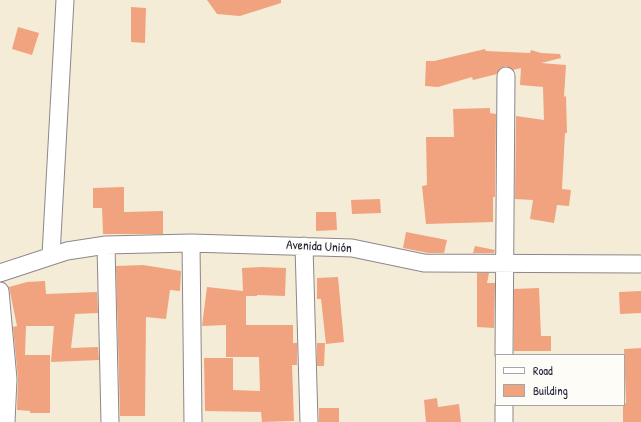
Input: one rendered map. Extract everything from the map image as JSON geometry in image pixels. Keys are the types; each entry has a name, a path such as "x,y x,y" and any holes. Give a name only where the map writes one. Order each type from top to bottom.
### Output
{"street":[{"path":"51,255 65,0"},
{"path":"504,354 506,76"},
{"path":"191,243 193,422"},
{"name":"Avenida Unión","path":"0,273 51,255 106,245 191,243 352,248 424,263 641,264"},
{"path":"106,245 110,422"},
{"path":"304,246 309,422"},
{"path":"0,291 8,379 6,422"},
{"path":"504,406 504,422"}],"building":[{"path":"207,0 281,0 281,3 240,16 217,14"},
{"path":"131,7 146,8 145,43 131,42"},
{"path":"18,27 39,33 32,55 12,49"},
{"path":"485,49 486,51 530,53 531,50 541,53 560,54 561,58 541,63 566,65 564,97 566,96 567,133 565,133 562,189 571,190 569,206 557,205 554,223 530,219 533,200 515,199 516,116 544,120 543,87 520,85 521,68 513,70 506,66 501,68 497,74 473,80 472,77 438,87 425,86 426,61 434,61"},
{"path":"490,108 490,113 496,114 495,197 493,197 493,222 426,224 422,186 427,185 426,137 454,137 453,109"},
{"path":"124,187 124,212 163,211 163,234 103,234 102,208 93,208 93,188"},
{"path":"380,199 381,213 352,214 351,200"},
{"path":"316,212 336,212 337,230 316,231"},
{"path":"406,232 447,240 444,253 428,253 403,248"},
{"path":"475,246 495,250 494,253 473,253"},
{"path":"143,265 181,271 180,291 170,290 166,319 146,317 145,416 120,416 116,266"},
{"path":"242,268 286,268 285,296 246,296 246,325 293,325 293,343 297,343 297,365 292,365 294,421 262,422 261,412 205,411 204,358 233,358 233,390 260,391 259,357 226,357 226,325 202,326 207,287 243,291"},
{"path":"477,273 489,273 487,283 495,283 494,328 477,327"},
{"path":"338,277 344,342 326,344 321,299 317,299 317,278"},
{"path":"45,281 46,294 97,292 98,313 75,314 71,348 98,347 99,360 51,362 54,326 26,326 25,355 50,355 50,413 30,413 30,411 17,410 18,378 13,327 17,326 9,287 27,282"},
{"path":"539,288 541,336 551,336 551,351 514,351 514,289"},
{"path":"641,291 641,313 620,314 619,292"},
{"path":"317,343 325,343 324,366 317,366"},
{"path":"641,348 641,422 623,422 623,406 625,406 626,403 624,349"},
{"path":"437,398 438,407 459,404 461,422 426,422 424,400"},
{"path":"319,408 339,408 339,422 319,422"}]}
